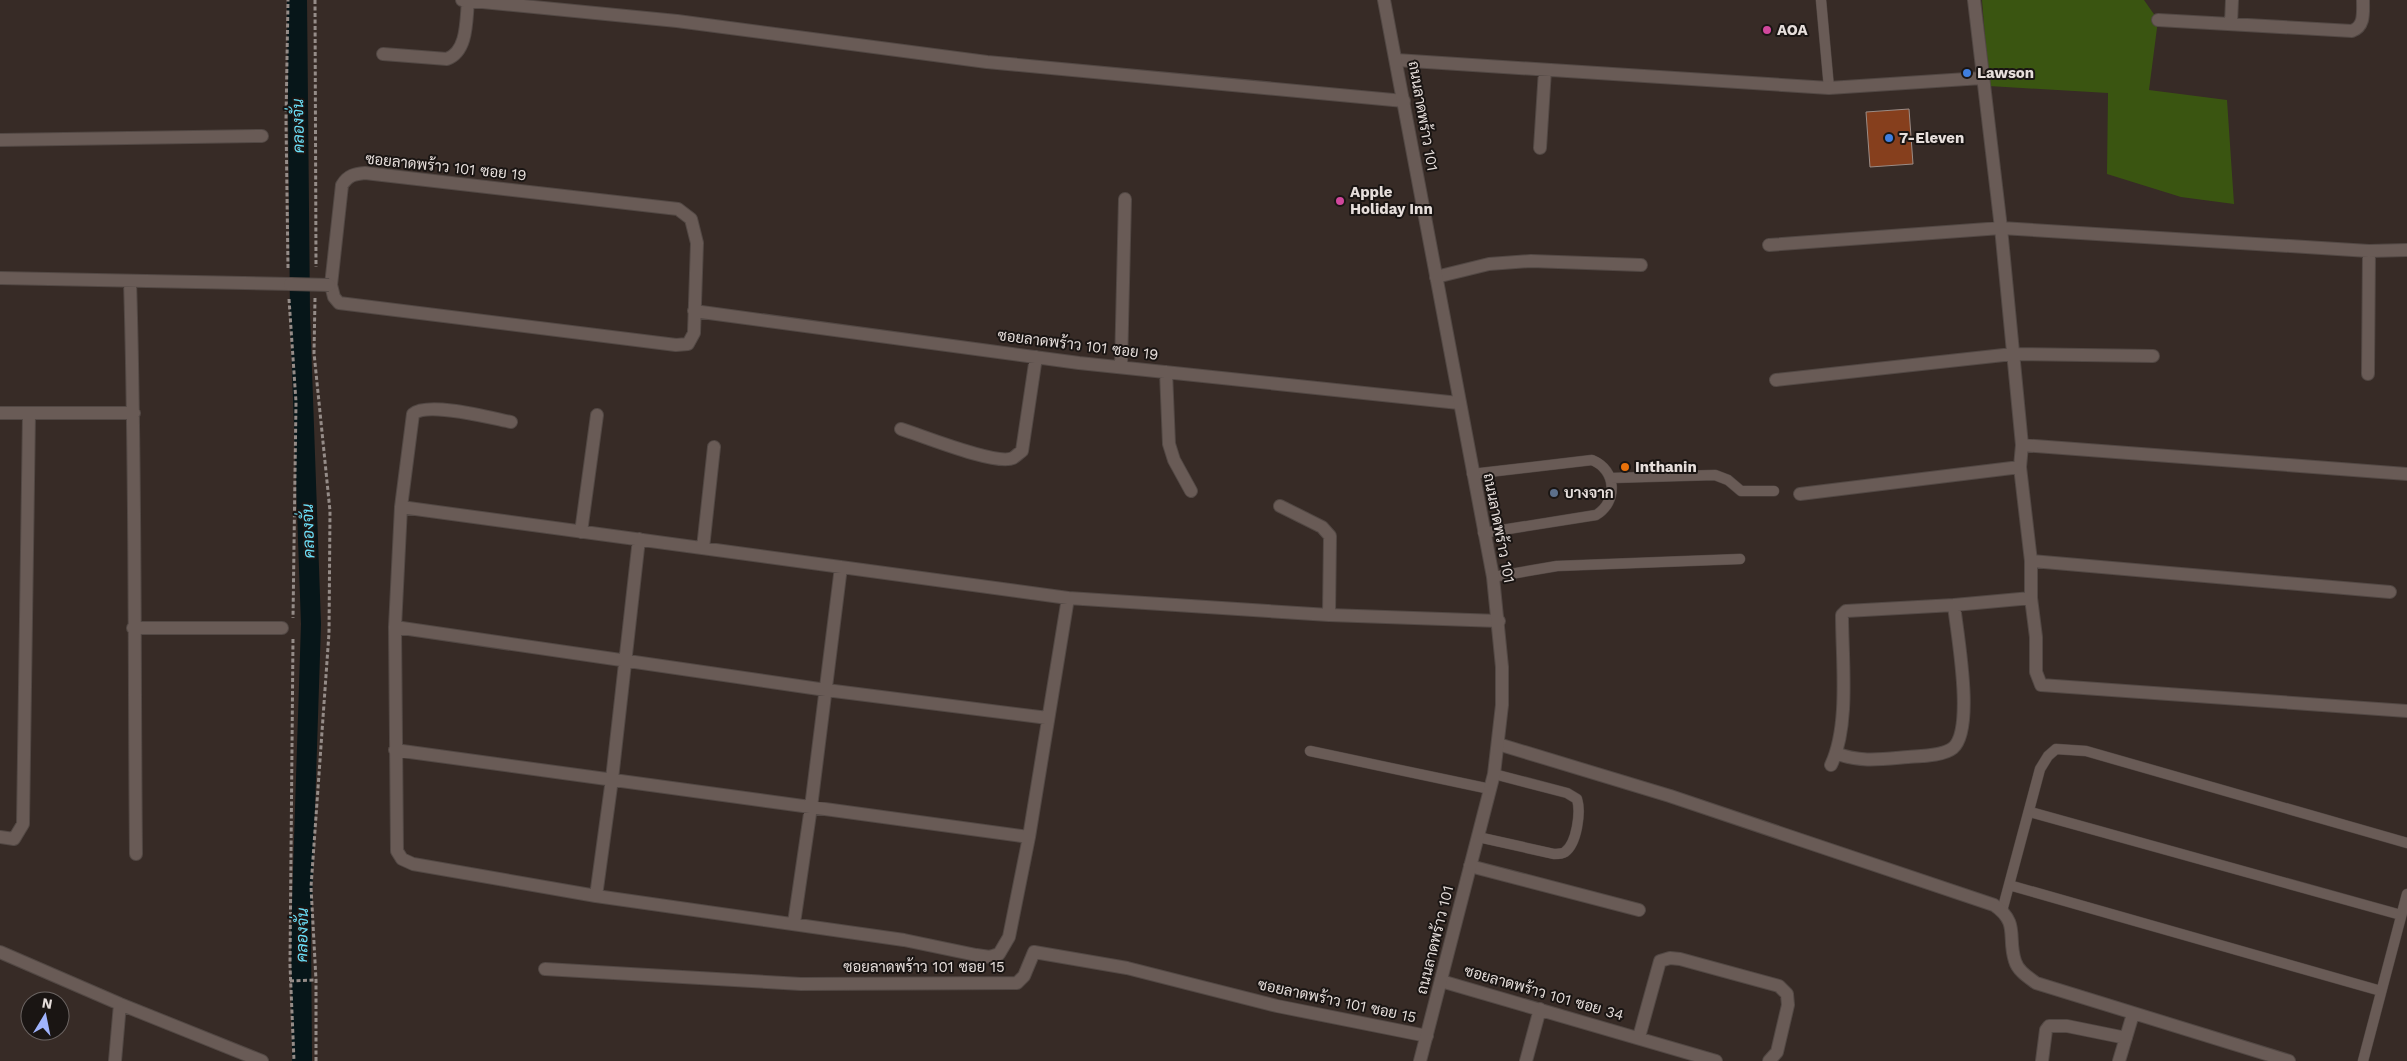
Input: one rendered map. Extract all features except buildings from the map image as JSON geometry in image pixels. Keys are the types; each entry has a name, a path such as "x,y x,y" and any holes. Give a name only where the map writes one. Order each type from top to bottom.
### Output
{"street":[{"name":"ถนนลาดพร้าว 101","path":"1384,0 1483,534 1493,577 1499,621 1502,667 1498,744 1494,774 1420,1061"},
{"path":"1974,0 2001,228 2022,445 2020,467 2031,561 2031,598 2036,637 2036,672 2041,685 2045,687 2407,711"},
{"path":"2231,24 2232,0"},
{"path":"2158,20 2352,31 2362,23 2363,0"},
{"path":"383,54 447,59 455,56 463,42 472,1 677,22 987,62 1404,101"},
{"path":"1396,60 1829,88 1982,78"},
{"path":"1540,148 1544,70"},
{"path":"0,140 262,136"},
{"name":"ซอยลาดพร้าว 101 ซอย 19","path":"366,173 678,209 691,219 697,243 694,332 688,344 676,345 338,303 330,285 342,185 352,175 366,173"},
{"path":"1121,367 1125,199"},
{"path":"1769,245 2001,228 2368,250 2407,250"},
{"path":"2368,250 2368,374"},
{"path":"1436,277 1489,264 1531,261 1641,265"},
{"path":"0,278 330,285"},
{"path":"130,281 134,413 133,628 136,854"},
{"name":"ซอยลาดพร้าว 101 ซอย 19","path":"694,311 1036,357 1459,403"},
{"path":"1776,380 2013,354 2153,356"},
{"path":"902,429 978,454 998,459 1012,458 1022,450 1036,357"},
{"path":"1166,372 1170,444 1174,460 1191,491"},
{"path":"512,422 434,408 418,409 413,414 401,507 395,627 397,851 402,859 413,864 596,896 794,922 904,940 976,955 990,957 999,954 1008,937 1029,837 1068,598"},
{"path":"0,413 134,413"},
{"path":"0,837 14,839 23,824 29,414"},
{"path":"581,532 598,416"},
{"path":"2022,445 2407,474"},
{"path":"703,548 714,447"},
{"path":"1800,494 2020,467"},
{"path":"1280,506 1322,527 1330,536 1329,615"},
{"path":"401,507 1068,598 1329,615 1499,621"},
{"path":"596,896 612,779 639,540"},
{"path":"2031,561 2390,592"},
{"path":"794,922 811,807 841,567"},
{"path":"1954,605 1964,692 1960,737 1952,749 1932,755 1870,760 1846,757 1834,759 1840,739 1843,712 1842,615 1846,611 1954,605 2031,598"},
{"path":"395,627 826,690 1048,718"},
{"path":"133,628 289,630"},
{"path":"1498,744 1670,796 1994,905 2002,910 2012,924 2015,961 2022,972 2036,983 2289,1061"},
{"path":"395,750 1029,837"},
{"path":"1470,866 1639,910"},
{"path":"0,952 120,1004 262,1061"},
{"name":"ซอยลาดพร้าว 101 ซอย 15","path":"545,969 801,984 1017,983 1024,976 1034,952 1127,968 1277,1006 1426,1036"},
{"name":"ซอยลาดพร้าว 101 ซอย 34","path":"1639,1037 1660,961 1670,958 1680,959 1779,986 1787,994 1788,1004 1776,1052 1769,1061"},
{"name":"ซอยลาดพร้าว 101 ซอย 34","path":"1441,981 1639,1037 1716,1061"},
{"path":"115,1061 120,1004"},
{"path":"1526,1061 1540,1009"},
{"path":"2119,1061 2133,1014"},
{"path":"2042,1061 2046,1030 2050,1026 2067,1026 2126,1038"}],"lane":[{"path":"1821,0 1829,88"},
{"path":"1472,474 1592,460 1606,469 1611,478 1612,494 1610,500 1602,511 1596,515 1483,534"},
{"path":"1611,478 1715,475 1728,480 1741,491 1774,491"},
{"path":"1493,577 1557,566 1740,560"},
{"path":"2002,910 2030,812 2040,769 2048,756 2056,749 2096,754 2407,843"},
{"path":"1310,751 1490,789"},
{"path":"1478,837 1554,854 1563,853 1570,847 1575,832 1579,806 1577,799 1567,793 1494,774"},
{"path":"2030,812 2401,915"},
{"path":"2009,885 2381,991"},
{"path":"2363,1061 2407,894"}],"path":[{"path":"288,0 286,120 289,284 296,402 289,630 290,980 294,1061"},
{"path":"315,0 314,353 330,511 329,632 311,887 316,980 316,1061"},
{"path":"290,980 316,980"}],"green space":[{"path":"1982,0 2144,0 2158,20 2149,90 2227,100 2234,204 2181,197 2107,174 2108,93 1989,86"}],"waterway":[{"name":"คลองจั่น","path":"297,0 300,314 311,624 301,932 302,1061"}],"place":[{"name":"AOA","path":"1767,30"},
{"name":"Lawson","path":"1967,73"},
{"name":"7-Eleven","path":"1889,138"},
{"name":"Apple Holiday Inn","path":"1340,201"},
{"name":"Inthanin","path":"1625,467"},
{"name":"บางจาก","path":"1554,493"}]}
